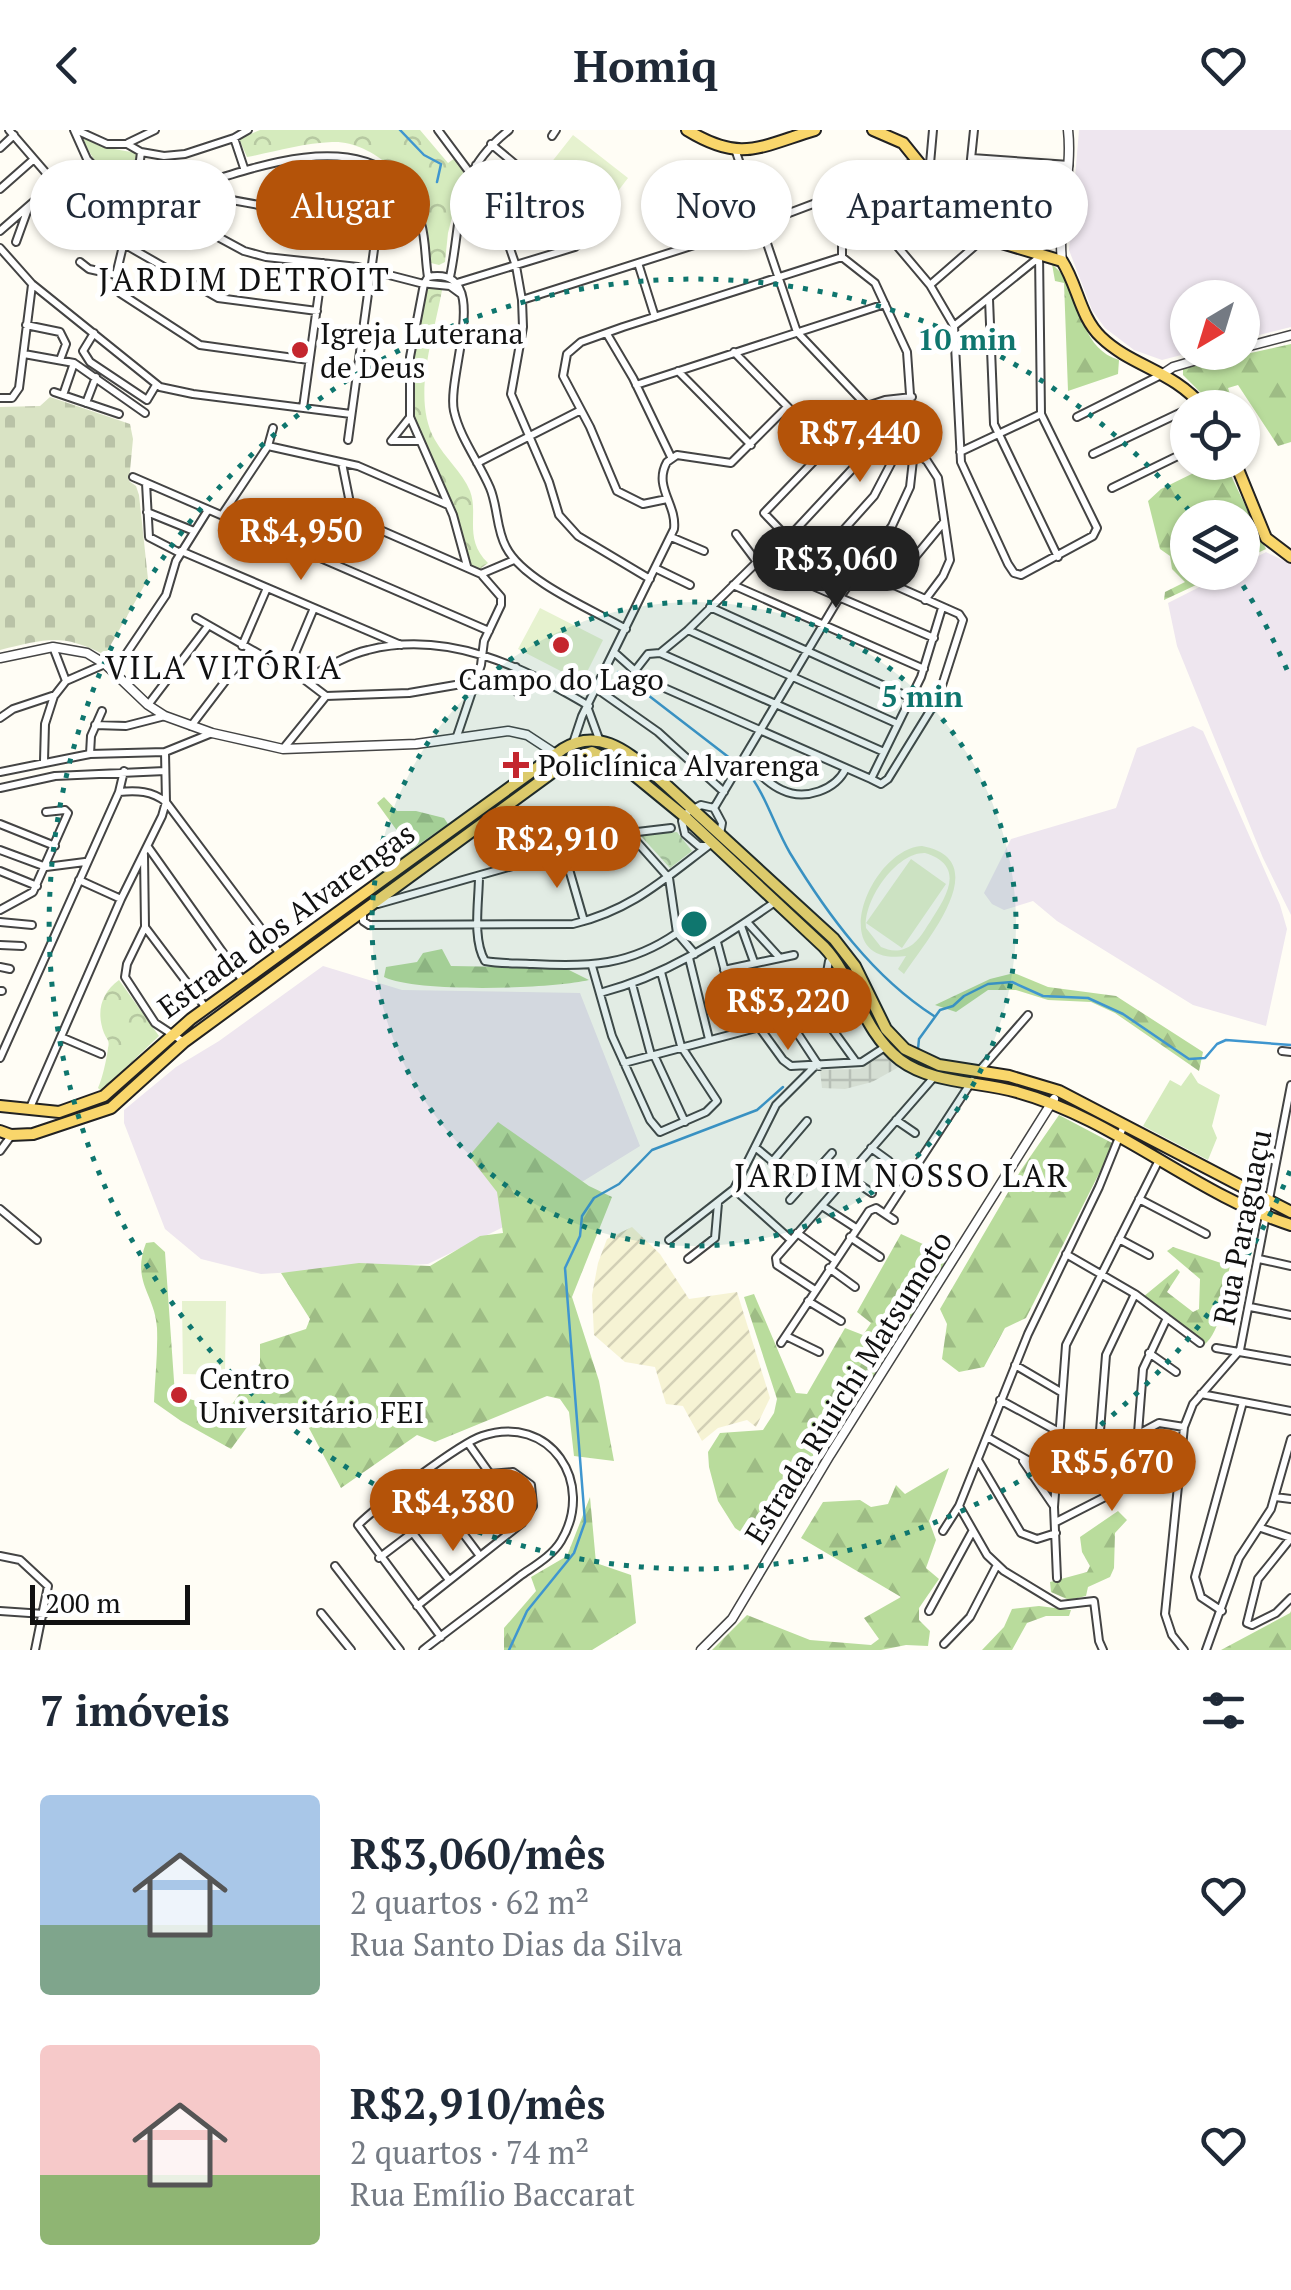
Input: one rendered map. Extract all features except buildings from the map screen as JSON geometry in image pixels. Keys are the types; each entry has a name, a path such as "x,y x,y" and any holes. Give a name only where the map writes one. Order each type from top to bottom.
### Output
{"main road":[{"path":"687,130 726,150 755,148 816,130"},
{"path":"698,130 735,149"},
{"path":"873,130 902,138 916,160"},
{"path":"1022,250 1062,261 1086,318 1098,335 1126,355 1164,373 1180,390"},
{"path":"1243,480 1266,538 1291,557"},
{"name":"Estrada dos Alvarengas","path":"2,1108 50,1112 76,1108 104,1096 170,1035 556,754 573,743 600,740 629,754 837,961 885,1047 912,1067 936,1076 1055,1096 1158,1160 1267,1218 1291,1225"},
{"name":"Estrada dos Alvarengas","path":"6,1133 46,1130 111,1108 184,1042 582,753 613,759 688,812"},
{"name":"Estrada dos Alvarengas","path":"714,841 792,901 849,956 894,1040 929,1062 980,1070 1055,1096 1124,1126 1291,1212"},
{"path":"775,902 792,901"},
{"path":"280,954 288,965"},
{"path":"242,981 255,990"},
{"path":"46,1130 54,1121 50,1112"}],"street":[{"path":"76,130 107,144 126,144 155,130"},
{"path":"76,130 89,160"},
{"path":"126,144 141,152 175,156 248,130"},
{"path":"438,130 460,160"},
{"path":"479,160 509,130"},
{"path":"929,160 932,130"},
{"path":"974,130 972,158 1000,160"},
{"path":"1068,130 1069,160"},
{"path":"0,148 12,133 34,159 0,189"},
{"path":"234,138 244,168"},
{"path":"491,144 510,160"},
{"path":"273,160 332,148 366,154 375,160"},
{"path":"735,149 739,160"},
{"path":"140,160 141,152"},
{"path":"236,171 256,165"},
{"path":"0,231 29,205"},
{"path":"16,242 29,205"},
{"path":"236,246 251,254 426,280 462,294"},
{"path":"0,248 32,284 156,386 351,414"},
{"path":"122,250 116,275 120,293 194,342 217,349 309,360"},
{"path":"134,250 218,298 317,312"},
{"path":"348,440 373,250"},
{"path":"423,250 426,280 410,356 410,418 448,504 467,567"},
{"path":"454,250 450,278 462,294 464,322 452,399 456,418 494,500 504,543 514,560 558,591 626,629"},
{"path":"511,250 522,300 523,327 511,394 562,522 578,536 650,578"},
{"path":"426,280 516,266 560,250"},
{"path":"522,300 679,250"},
{"path":"769,250 797,332 867,406"},
{"path":"842,250 842,257"},
{"path":"901,250 930,285 954,326 960,452 968,480 1014,573 1026,574 1093,536 1097,528 1042,414 1038,255"},
{"path":"930,285 971,250"},
{"path":"1062,261 1063,250"},
{"path":"954,326 990,300 1038,255"},
{"path":"667,498 643,504 617,491 563,376 564,360 573,348 607,334 842,257"},
{"path":"714,808 839,598 899,514 910,487 914,451 907,352 872,278 842,257"},
{"path":"80,262 90,270 116,275"},
{"path":"303,408 323,263"},
{"path":"638,263 656,317"},
{"path":"440,284 450,278"},
{"path":"0,398 12,398 19,388 32,284"},
{"path":"990,300 994,418 1058,557"},
{"path":"636,384 884,304"},
{"path":"26,324 60,332 66,344 60,360"},
{"path":"94,333 83,352 90,362 147,400 156,386"},
{"path":"607,334 671,457"},
{"path":"1260,343 1291,335"},
{"path":"734,352 827,447"},
{"path":"24,354 74,363 144,413"},
{"path":"63,395 74,363"},
{"path":"1078,417 1170,369"},
{"path":"678,370 751,444"},
{"path":"86,403 96,377"},
{"path":"54,392 120,414"},
{"path":"615,652 634,672 882,784 888,780 933,708 964,620 959,614 788,538 768,520 764,510 867,406 912,396"},
{"path":"573,743 671,536 675,522 661,474 671,457 682,455 731,463 786,407"},
{"path":"478,463 581,410"},
{"path":"960,452 1042,414"},
{"path":"410,418 391,441 419,441"},
{"path":"1094,454 1170,419"},
{"path":"222,516 268,446 273,428"},
{"path":"774,569 788,538 882,440 891,433 912,431"},
{"path":"822,554 874,496 912,431"},
{"path":"268,446 358,466 448,504"},
{"path":"914,451 927,461 938,478 950,560 925,600"},
{"path":"1112,488 1170,460"},
{"path":"332,562 353,518 342,463"},
{"path":"134,477 489,630"},
{"path":"146,482 148,537 406,647"},
{"path":"280,540 295,514 308,508"},
{"path":"114,672 166,595 180,552 208,510"},
{"path":"147,512 194,531"},
{"path":"353,518 481,574 502,601 489,630 457,736"},
{"path":"892,585 944,522"},
{"path":"736,534 757,562 934,638"},
{"path":"671,536 704,552"},
{"path":"481,574 514,560"},
{"path":"660,653 757,562"},
{"path":"655,568 690,585"},
{"path":"733,585 924,669"},
{"path":"192,726 246,648 267,588"},
{"path":"710,607 933,708"},
{"path":"288,670 314,608"},
{"path":"871,779 924,669 942,608"},
{"path":"196,618 326,696 409,694 474,682"},
{"path":"148,705 208,626"},
{"path":"688,630 898,724"},
{"path":"304,680 365,650 450,646 516,666 588,707 600,740"},
{"path":"0,658 53,647 87,653 165,716 212,733 283,748 416,744 508,730 526,735 556,754"},
{"path":"53,647 66,681"},
{"path":"634,672 648,654 660,653 884,752"},
{"path":"44,761 45,724 54,695 66,681 105,664"},
{"path":"516,666 510,683 519,694"},
{"path":"597,689 658,732 724,792"},
{"path":"0,718 13,709 54,695"},
{"path":"283,748 326,696"},
{"path":"90,754 102,711"},
{"path":"95,725 135,724 165,716"},
{"path":"0,772 90,754 165,752 212,733"},
{"path":"534,770 538,744"},
{"path":"29,1110 166,802 165,752"},
{"path":"743,761 776,787 791,793 834,786 846,768"},
{"path":"0,1058 119,792 124,771"},
{"path":"0,788 55,776 166,771"},
{"path":"119,792 151,793 166,802 280,954"},
{"path":"671,828 629,833 410,894 367,908 363,921 369,925 584,922 644,897 714,841 721,821 714,808 704,805 688,812"},
{"path":"0,910 28,896 46,868 68,811 46,812"},
{"name":"Estrada dos Alvarengas","path":"688,812 684,830 696,844 697,854"},
{"path":"0,824 55,846"},
{"path":"629,833 669,878 677,932 692,956 710,1039"},
{"path":"696,844 714,841"},
{"path":"0,850 46,868 86,862"},
{"path":"146,851 145,927 127,964 126,983 155,1023 184,1042"},
{"path":"146,851 242,981"},
{"path":"564,852 584,922"},
{"path":"0,871 36,886"},
{"path":"479,876 481,956 488,962 592,966 623,960 677,932"},
{"path":"78,880 121,899"},
{"path":"402,883 410,894"},
{"path":"600,993 632,984 692,956 775,902"},
{"path":"0,922 32,925"},
{"path":"744,924 779,957"},
{"path":"744,924 754,962"},
{"path":"145,927 206,1008"},
{"path":"716,942 741,1032"},
{"path":"0,945 22,946"},
{"path":"724,970 794,954"},
{"path":"732,1000 826,978 829,961"},
{"path":"592,966 624,1063 657,1130 664,1131 717,1104 681,1046 661,972"},
{"path":"0,968 10,969"},
{"path":"632,984 653,1055 685,1122"},
{"path":"624,1063 858,1001"},
{"path":"819,1010 857,1063"},
{"path":"980,1070 1028,1015"},
{"path":"788,1019 816,1066"},
{"path":"759,1027 787,1064 857,1063 885,1047"},
{"path":"61,1037 100,1054"},
{"path":"669,1240 734,1189 782,1097 816,1066"},
{"path":"816,1290 775,1262 936,1076"},
{"path":"886,1214 972,1081"},
{"name":"Rua Paraguaçu","path":"1184,1650 1172,1634 1165,1614 1184,1428 1189,1412 1240,1350 1291,1085"},
{"name":"Estrada Riuichi Matsumoto","path":"702,1650 732,1619 1055,1096"},
{"path":"896,1120 915,1133"},
{"path":"772,1162 807,1122"},
{"path":"943,1531 960,1506 1015,1365 1124,1126"},
{"path":"0,1151 6,1133"},
{"path":"755,1147 802,1186"},
{"path":"871,1148 888,1161"},
{"path":"790,1200 832,1153"},
{"path":"1057,1578 1054,1507 1068,1338 1158,1160"},
{"path":"847,1176 872,1193"},
{"path":"734,1189 794,1237 835,1260"},
{"path":"1139,1199 1206,1234"},
{"path":"688,1259 715,1238 718,1202"},
{"path":"822,1206 856,1228"},
{"path":"819,1352 783,1340 871,1210 876,1208 894,1220"},
{"path":"0,1209 37,1240"},
{"path":"850,1237 880,1257"},
{"path":"1119,1239 1149,1255"},
{"path":"1066,1254 1135,1294 1200,1343"},
{"path":"1258,1259 1291,1266"},
{"path":"829,1268 855,1286"},
{"path":"1098,1456 1106,1355 1135,1294"},
{"path":"808,1301 841,1321"},
{"path":"1250,1307 1291,1315"},
{"path":"1138,1434 1142,1374 1167,1318"},
{"path":"1216,1348 1291,1361"},
{"path":"1149,1353 1176,1372"},
{"path":"1015,1365 1062,1392"},
{"path":"1202,1394 1291,1411"},
{"path":"1000,1400 1059,1432"},
{"path":"1222,1611 1200,1596 1195,1574 1242,1402"},
{"path":"1033,1476 1057,1478 1160,1423 1184,1428"},
{"path":"422,1650 441,1636 556,1548 574,1505 572,1479 549,1445 538,1438 501,1433 478,1437 358,1528 441,1636"},
{"path":"987,1437 1047,1471"},
{"path":"1206,1650 1239,1558 1261,1528 1275,1497 1291,1439"},
{"path":"468,1443 490,1474"},
{"path":"1020,1456 1054,1507"},
{"path":"978,1460 1021,1533 1037,1539 1056,1533"},
{"path":"379,1558 490,1474 513,1472 528,1480 533,1489 530,1512 418,1606"},
{"path":"1056,1522 1152,1473"},
{"path":"476,1484 512,1531"},
{"path":"1275,1497 1291,1499"},
{"path":"960,1506 996,1566 1060,1605 1094,1601 1104,1650"},
{"path":"444,1508 480,1556"},
{"path":"1261,1528 1291,1538 1255,1584 1247,1619 1252,1626 1276,1613 1291,1598"},
{"path":"929,1611 972,1531"},
{"path":"412,1532 449,1580"},
{"path":"0,1556 20,1560 45,1582 48,1591 35,1650"},
{"path":"335,1566 400,1650"},
{"path":"944,1644 966,1622 996,1566"},
{"path":"0,1610 44,1614"},
{"path":"321,1613 350,1650"}],"shaded area":[{"path":"1079,130 1291,130 1291,327 1260,335 1260,280 1170,280 1170,358 1162,360 1134,350 1105,328 1092,310 1069,250 1088,250 1088,160 1076,160"},
{"path":"1266,552 1291,564 1291,915 1263,858 1177,646 1168,603 1194,590 1260,590 1260,555"},
{"path":"1193,726 1203,731 1287,929 1266,1026 1193,1005 1057,921 1033,901 1004,910 992,904 984,893 1011,839 1116,808 1137,748"},
{"path":"323,966 402,990 580,993 640,1146 530,1214 428,1264 261,1274 201,1259 165,1229 124,1123 124,1110 176,1067"},
{"path":"884,1052 899,1067 872,1082 845,1089 822,1088 820,1070 860,1069"},
{"path":"632,1227 660,1254 689,1299 737,1292 770,1398 756,1427 747,1420 718,1428 702,1441 683,1406 666,1404 655,1367 625,1362 594,1335 592,1295 598,1263 607,1239"}],"green space":[{"path":"260,130 420,130 450,162 450,225 445,262 431,263 430,160 382,160 347,143 332,142 247,157 239,139"},
{"path":"573,135 605,160 553,160"},
{"path":"83,138 137,153 136,160 95,160"},
{"path":"1052,264 1068,282 1091,338 1107,355 1119,360 1118,374 1068,391 1064,283 1055,281"},
{"path":"428,287 442,290 426,367 428,423 439,447 470,491 476,545 488,563 480,569 469,565 414,419 413,351"},
{"path":"1291,344 1291,442 1278,446 1260,419 1260,390 1241,390 1238,385 1229,390 1198,390 1183,375 1183,370 1260,370 1260,351"},
{"path":"50,397 130,424 133,439 129,481 139,495 148,579 105,655 77,643 54,640 0,650 0,407 40,406"},
{"path":"1179,480 1233,480 1243,500 1170,500 1170,556 1160,549 1148,501"},
{"path":"1170,590 1185,590 1164,600 1165,592"},
{"name":"Campo do Lago","path":"540,608 603,640 582,682 518,649"},
{"path":"384,797 397,811 444,818 448,824 411,850 377,803"},
{"path":"677,832 692,851 670,868 640,835"},
{"path":"922,846 944,854 954,867 955,884 939,923 904,974 898,969 906,956 881,955 866,944 861,927 863,906 872,885 903,852","holes":["925,853 946,866 949,883 930,922 909,947 881,947 866,928 876,892 903,860"]},
{"path":"911,859 946,884 902,948 866,923"},
{"path":"442,949 451,966 565,968 589,980 485,988 425,985 384,977 386,967 417,962 423,953"},
{"path":"1014,973 1048,987 1116,996 1203,1052 1199,1071 1115,1013 1091,1002 1048,1000 1016,990 988,990 956,1012 935,1005 990,979"},
{"path":"119,980 159,1036 101,1091 98,1088 109,1043 100,1010 104,997"},
{"path":"1191,1072 1198,1083 1220,1095 1212,1126 1217,1138 1208,1160 1143,1126 1170,1080 1181,1086"},
{"path":"1059,1115 1114,1144 1026,1318 1005,1328 984,1367 959,1372 942,1359 947,1324 940,1309 1021,1170"},
{"path":"498,1122 589,1186 612,1197 572,1297 599,1381 614,1461 574,1456 569,1412 560,1399 547,1396 435,1442 417,1435 341,1488 302,1415 282,1405 256,1415 231,1449 154,1402 157,1328 142,1278 146,1243 154,1242 165,1252 175,1395 218,1407 233,1403 260,1363 260,1344 306,1329 310,1319 281,1273 359,1263 430,1266 480,1236 503,1233 497,1192 469,1156"},
{"path":"901,1234 949,1256 902,1334 879,1327 877,1339 893,1350 825,1449 790,1479 795,1497 763,1547 735,1528 718,1501 709,1467 708,1452 720,1433 763,1430 774,1413 777,1399 744,1297 754,1294 796,1393 807,1394 845,1328 863,1335 871,1323 857,1312"},
{"path":"1173,1247 1230,1266 1219,1319 1204,1345 1143,1297 1177,1269 1180,1272 1167,1292 1193,1312 1199,1309 1200,1279 1167,1251"},
{"path":"182,1301 226,1301 225,1375 183,1374"},
{"path":"949,1468 929,1521 936,1540 926,1568 939,1579 919,1608 919,1620 930,1631 928,1646 881,1650 712,1650 747,1615 810,1640 871,1645 879,1639 864,1618 901,1597 801,1538 823,1502 860,1500 871,1507 888,1504 896,1485 905,1494"},
{"path":"590,1497 596,1563 631,1575 636,1623 592,1650 504,1650 504,1628 536,1591 531,1577 567,1556"},
{"path":"1118,1511 1127,1520 1115,1533 1110,1577 1088,1587 1086,1596 1069,1600 1051,1592 1050,1582 1087,1572 1090,1566 1080,1537"},
{"path":"1039,1606 1071,1610 1069,1616 1046,1616 1027,1623 1012,1650 982,1650 1004,1627 1012,1609"},
{"path":"1290,1613 1291,1650 1221,1650"}],"waterway":[{"path":"400,130 424,155 441,164 437,182"},
{"path":"618,672 731,759"},
{"path":"746,770 790,853 836,921 891,983 934,1016"},
{"path":"918,1049 919,1039 940,1010 988,984 1012,982 1043,996 1088,998 1123,1014 1189,1059 1205,1058 1226,1040 1291,1045"},
{"path":"509,1650 527,1611 574,1553 585,1522 565,1268 580,1236 582,1216 594,1198 619,1184 652,1150 757,1110 783,1087"}],"place":[{"name":"Igreja Luterana de Deus","path":"300,350"},
{"name":"Campo do Lago","path":"561,645"},
{"name":"Policlínica Alvarenga","path":"516,765"},
{"name":"Centro Universitário FEI","path":"179,1395"}],"district":[{"name":"JARDIM DETROIT","path":"245,279"},
{"name":"VILA VITÓRIA","path":"224,667"},
{"name":"JARDIM NOSSO LAR","path":"902,1175"}]}
